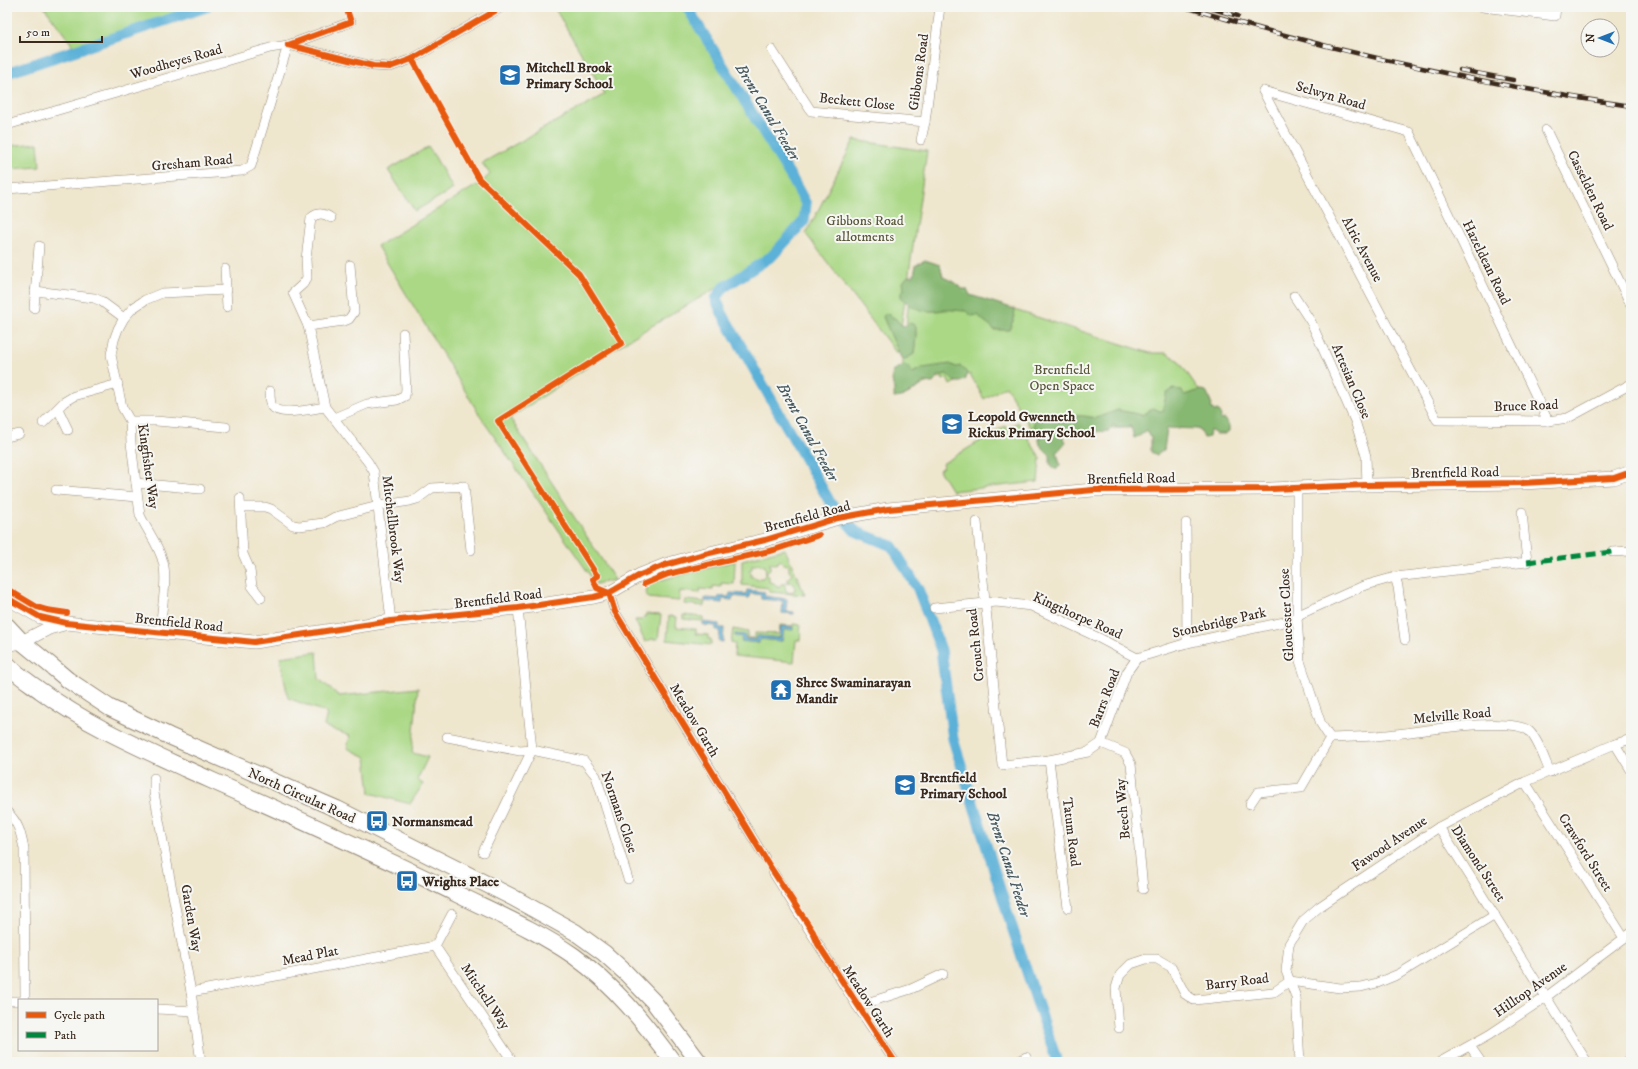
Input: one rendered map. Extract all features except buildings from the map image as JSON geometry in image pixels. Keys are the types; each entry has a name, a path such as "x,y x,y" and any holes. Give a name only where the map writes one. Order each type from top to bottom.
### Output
{"highway":[{"name":"North Circular Road","path":"7,626 15,644 110,708 169,736 337,809 512,897 575,932 604,953 632,978 653,1001 698,1062"},
{"name":"North Circular Road","path":"7,664 20,676 56,702 107,732 398,864 548,939 574,956 621,997 641,1020 673,1062"}],"street":[{"path":"288,45 373,66 390,67 412,59 502,7"},
{"name":"Gibbons Road","path":"921,140 925,122 940,7"},
{"path":"1482,7 1555,16 1556,7"},
{"name":"Woodheyes Road","path":"7,125 270,48 288,45 351,22"},
{"name":"Gresham Road","path":"7,189 242,171 251,166 288,45"},
{"name":"Beckett Close","path":"772,50 811,111 925,122"},
{"name":"Selwyn Road","path":"1263,91 1391,127"},
{"name":"Alric Avenue","path":"1263,91 1438,420"},
{"name":"Hazeldean Road","path":"1391,127 1409,132 1548,420"},
{"name":"Casselden Road","path":"1546,130 1631,305"},
{"name":"Mitchellbrook Way","path":"331,218 326,214 321,213 311,218 306,259 307,278 290,289 308,326 325,407 368,462 374,472 392,621"},
{"path":"34,308 40,246"},
{"path":"308,326 344,321 349,319 354,312 350,265"},
{"path":"225,269 227,307"},
{"name":"Kingfisher Way","path":"160,632 165,569 160,552 140,514 130,421 122,407 111,355 114,340 124,318 133,308 145,300 162,293 227,290"},
{"path":"36,291 94,298 101,301 124,318"},
{"name":"Artesian Close","path":"1294,296 1311,322 1355,421 1366,456 1367,485"},
{"path":"334,418 367,404 397,400 405,396 406,389 403,333"},
{"path":"44,423 64,402 74,396 118,384"},
{"name":"Bruce Road","path":"1438,420 1548,420 1568,418 1631,384"},
{"path":"270,391 271,405 274,409 282,412 325,407"},
{"path":"58,409 68,430"},
{"path":"130,421 156,421 226,427"},
{"path":"7,437 19,434"},
{"name":"Brentfield Road","path":"7,598 40,616 66,623 254,642 392,621 518,608 574,600 609,593 640,574 665,565 700,555 765,540 843,517 908,507 1093,490 1297,488 1367,485 1571,481 1614,478 1631,472"},
{"path":"136,483 200,489"},
{"path":"261,598 252,586 250,570 243,554 241,502 271,509 293,525 299,526 324,523 335,517 378,506 410,501 417,499 432,488 464,486 471,550"},
{"name":"Gloucester Close","path":"1297,488 1297,617 1300,660 1321,724 1330,738"},
{"path":"56,490 137,497"},
{"name":"Stonebridge Park","path":"1137,658 1187,643 1293,620 1363,586 1395,578 1527,562 1522,512"},
{"name":"Crouch Road","path":"976,522 1002,765"},
{"path":"1186,523 1187,643"},
{"path":"1612,552 1631,551"},
{"path":"1395,578 1398,587 1405,640"},
{"name":"Meadow Garth","path":"609,593 615,612 765,858"},
{"name":"Kingthorpe Road","path":"934,608 1006,602 1031,606 1100,638 1137,658"},
{"path":"483,852 532,750 518,608"},
{"name":"Brentfield Road","path":"15,644 50,628 66,623"},
{"name":"Barrs Road","path":"1002,765 1049,760 1088,752 1101,743 1128,672 1137,658"},
{"name":"Melville Road","path":"1330,738 1385,735 1482,725 1516,726 1529,731 1538,745 1550,772"},
{"name":"Normans Close","path":"447,737 520,751 532,750 584,761 596,776 628,879"},
{"path":"1250,804 1258,792 1301,788 1330,738"},
{"name":"Fawood Avenue","path":"1300,1062 1296,997 1286,971 1289,944 1303,921 1319,907 1439,827 1525,782 1615,744 1631,739"},
{"name":"Beech Way","path":"1101,743 1125,753 1132,764 1143,889"},
{"path":"1615,744 1631,770"},
{"name":"Tatum Road","path":"1049,760 1068,908"},
{"name":"Garden Way","path":"154,778 154,793 191,992 201,1062"},
{"name":"Crawford Street","path":"1525,782 1627,936"},
{"path":"7,812 15,820 21,832 24,849 25,999"},
{"name":"Diamond Street","path":"1439,827 1587,1062"},
{"name":"Meadow Garth","path":"773,872 857,1006 895,1062"},
{"path":"435,946 452,914"},
{"name":"Diamond Street","path":"1290,981 1340,988 1361,987 1377,983 1399,974 1495,915"},
{"name":"Hilltop Avenue","path":"1440,1062 1489,1035 1546,997 1627,936"},
{"name":"Mead Plat","path":"191,992 435,946"},
{"name":"Mitchell Way","path":"435,946 513,1062"},
{"name":"Barry Road","path":"1119,1028 1116,988 1120,975 1131,964 1137,962 1157,959 1171,967 1185,994 1194,1000 1274,992 1290,981"},
{"path":"857,1006 911,989 943,974"},
{"path":"7,1000 18,1001"},
{"path":"158,1009 194,1011"},
{"path":"1470,1046 1481,1062"},
{"path":"1627,1062 1631,1056"}],"green space":[{"path":"44,7 195,7 73,46"},
{"path":"554,7 691,7 810,204 798,222 769,255 628,340 510,418 615,580 596,584 484,422 377,246 482,182 490,174 482,163 605,94"},
{"name":"Gibbons Road allotments","path":"854,140 927,151 897,354 806,234"},
{"path":"38,143 40,167 8,169 7,146"},
{"path":"428,147 453,189 415,211 388,170"},
{"path":"925,260 940,265 943,277 956,283 961,289 967,289 970,295 1015,309 1014,319 1009,330 994,330 978,315 971,316 966,311 921,310 912,306 901,298 901,292 904,290 903,282 908,276 914,276 916,265"},
{"name":"Brentfield Open Space","path":"914,278 1150,353 1166,353 1178,360 1225,427 1031,429 1006,386 984,399 970,374 950,385 947,378 943,380 942,377 939,378 938,376 902,397 902,372 909,296"},
{"path":"886,313 896,319 901,325 906,326 910,323 916,326 914,354 906,359 901,358 883,317"},
{"path":"950,364 956,367 961,366 967,373 966,379 961,382 955,382 947,374 938,376 933,383 924,382 906,395 894,398 892,374 898,368 905,365 910,368 912,373 922,368"},
{"path":"1173,389 1181,390 1184,395 1201,390 1206,391 1212,405 1211,408 1214,411 1218,410 1221,416 1220,420 1225,419 1229,426 1229,431 1225,434 1216,434 1210,430 1209,437 1204,438 1200,429 1167,428 1164,450 1157,455 1151,452 1151,438 1147,430 1134,438 1131,426 1119,428 1113,425 1109,431 1079,431 1061,433 1066,442 1057,452 1060,465 1056,470 1050,464 1050,455 1040,445 1038,435 1034,433 1033,426 1036,417 1045,414 1052,417 1060,415 1096,418 1118,410 1142,415 1154,408 1159,411 1163,411 1166,394"},
{"path":"1018,422 1041,459 1038,482 952,491 939,470 943,467 942,464 1005,426 1007,429"},
{"path":"785,549 805,595 769,592 769,588 742,585 742,560","holes":["780,560 784,564 789,565 789,571 792,575 788,578 788,583 790,582 794,584 795,588 794,591 790,593 786,591 785,586 787,584 782,584 778,587 774,583 769,582 769,577 766,573 763,578 757,580 755,577 751,577 751,573 749,571 752,569 752,565 759,563 765,566 766,572 770,569 770,563 776,564"]},
{"path":"735,561 734,584 721,583 721,587 713,586 713,590 700,589 700,593 680,591 679,601 648,598 648,596 646,596 647,585 657,581"},
{"path":"685,600 705,602 704,606 684,604"},
{"path":"646,614 661,615 658,639 652,639 645,642 635,620 643,620"},
{"path":"683,615 703,617 703,621 683,619"},
{"path":"669,616 677,617 676,627 696,629 696,634 708,635 708,639 711,639 711,645 667,640"},
{"path":"793,624 801,625 800,640 796,640 794,662 734,656 735,644 731,643 733,629 748,632 747,638 755,638 755,633 779,634 780,625 793,626","holes":["781,626 783,629 782,641 760,639 759,643 742,641 742,637 757,640 758,636 780,638"]},
{"path":"317,652 319,679 339,696 418,688 412,753 428,757 417,780 423,784 410,804 370,793 366,757 347,748 350,736 324,726 327,713 288,698 280,657"}],"water":[{"path":"747,590 765,592 764,596 787,599 786,611 794,612 794,614 782,613 783,601 761,599 761,595 750,593 749,598 733,596 732,600 722,599 722,603 705,601 705,598 719,599 719,596 729,597 730,593 746,594"},
{"path":"703,622 719,624 719,628 724,628 723,642 719,641 720,631 716,630 716,626 703,625"},
{"path":"781,626 793,627 793,630 784,629 782,641 760,639 759,643 741,641 742,637 735,636 735,634 745,635 745,639 757,640 757,636 780,638"}],"waterway":[{"name":"Brent Canal Feeder","path":"7,73 206,7"},
{"name":"Brent Canal Feeder","path":"687,7 793,180 806,204 804,221 772,256 723,288 716,299 722,313 831,504 855,531 892,546 918,589 941,650 953,739 1011,924 1057,1062"}],"railway":[{"path":"1185,7 1295,38 1406,65 1462,77 1631,106"},
{"path":"1206,7 1238,16"},
{"path":"1460,70 1513,80"}],"marked path":[{"path":"1527,562 1612,552"}],"cycle path":[{"path":"288,45 351,22 346,7"},
{"path":"288,45 373,66 390,67 412,59 502,7"},
{"path":"412,59 479,179 579,274 622,343 498,421 598,576 593,579 597,588 609,593 615,612 769,865 813,932 818,944 895,1062"},
{"path":"7,598 40,617 66,623 254,642 391,621 518,608 594,597 609,593 640,575 665,565 765,540 838,518 888,509 1093,490 1271,489 1367,485 1522,483 1614,478 1631,472"},
{"path":"644,584 668,574 774,550 819,535"},
{"path":"7,589 37,607 67,613"}],"place":[{"name":"Mitchell Brook Primary School","path":"510,75"},
{"name":"Leopold Gwenneth Rickus Primary School","path":"952,424"},
{"name":"Shree Swaminarayan Mandir","path":"781,690"},
{"name":"Brentfield Primary School","path":"905,785"},
{"name":"Normansmead","path":"377,821"},
{"name":"Wrights Place","path":"407,881"}]}
